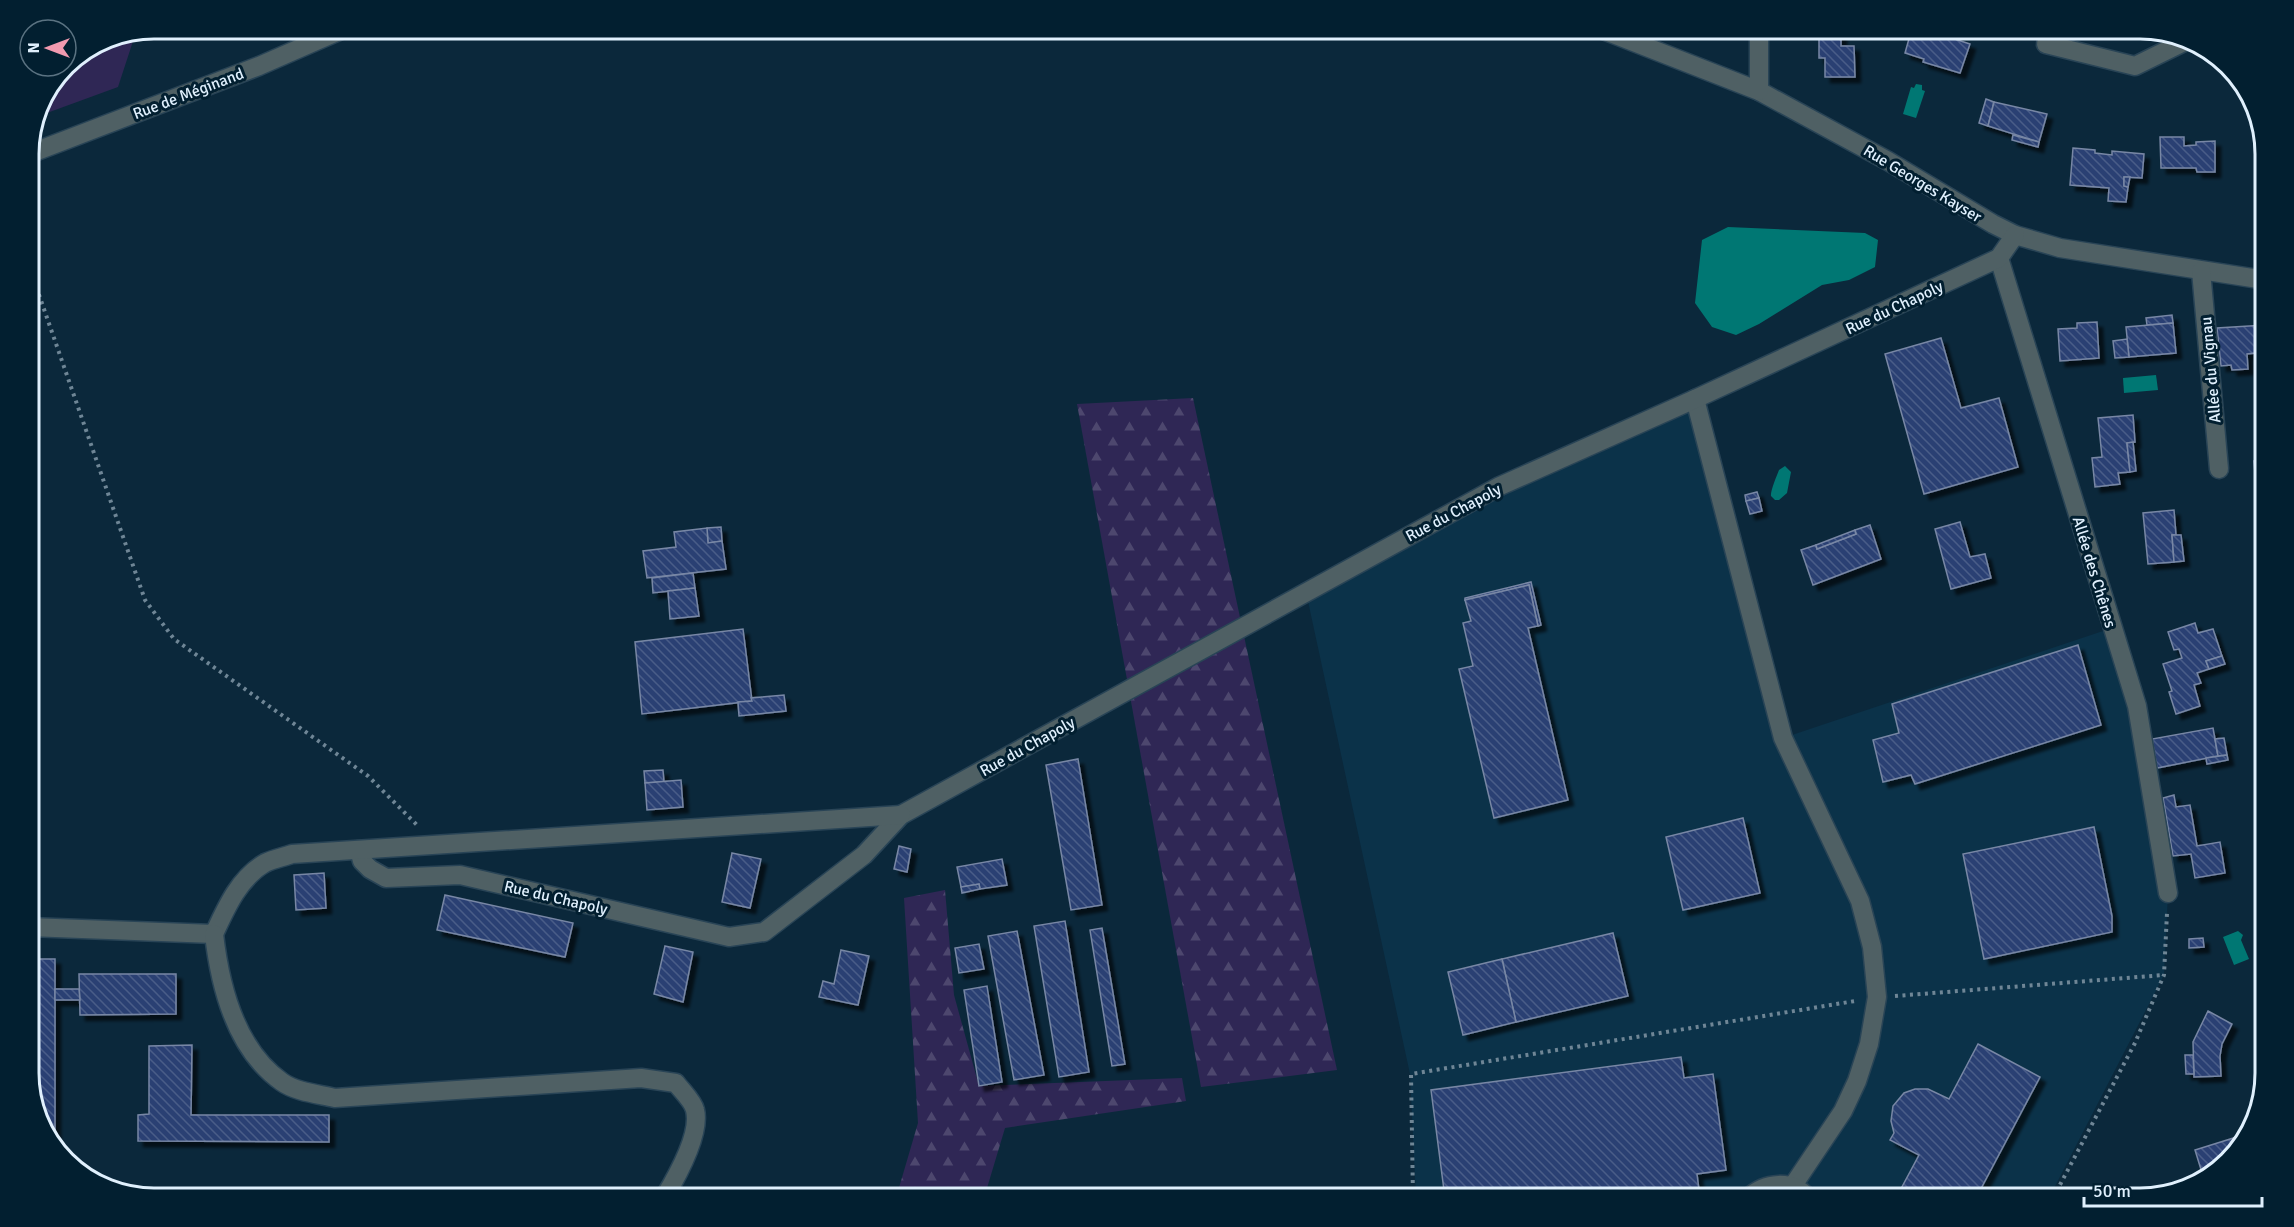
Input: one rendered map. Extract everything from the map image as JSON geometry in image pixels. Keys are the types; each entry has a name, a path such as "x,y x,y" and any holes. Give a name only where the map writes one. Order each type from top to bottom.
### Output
{"street":[{"name":"Rue de Méginand","path":"39,150 260,66 321,39"},
{"name":"Rue Georges Kayser","path":"1626,39 1759,91 1888,161 2015,235 2060,248 2255,279"},
{"path":"1759,39 1759,91"},
{"path":"2046,44 2135,66 2177,45"},
{"path":"1999,258 2015,235"},
{"name":"Rue du Chapoly","path":"359,850 362,861 370,869 386,878 460,875 729,937 764,932 864,855 901,815 1500,486 1695,399 1999,258"},
{"name":"Allée des Chênes","path":"1999,258 2137,706 2168,892"},
{"name":"Allée du Vignau","path":"2201,271 2218,469"},
{"path":"1695,399 1783,738 1860,902 1872,946 1877,998 1869,1044 1857,1081 1843,1112 1792,1187 1780,1185 1763,1188"},
{"name":"Rue du Chapoly","path":"214,934 242,882 265,863 292,854 901,815"},
{"path":"39,927 214,934 218,969 243,1040 264,1066 283,1083 311,1093 335,1098 641,1078 676,1083 695,1110 693,1138 670,1188"}],"path":[{"path":"39,295 145,600 174,639 368,776 436,845"},
{"path":"2058,1188 2135,1043 2164,975 2168,892"},
{"path":"1413,1188 1410,1074 1877,998 2164,975"}],"shaded area":[{"path":"1916,84 1922,85 1922,90 1925,91 1916,118 1903,114 1911,87 1914,88"},
{"path":"1728,227 1865,233 1878,240 1875,267 1849,280 1822,285 1759,324 1736,335 1712,327 1695,303 1702,240"},
{"path":"2156,375 2158,390 2124,393 2123,378"},
{"path":"1695,399 1783,738 2112,628 2168,893 2164,975 2054,1188 1416,1188 1410,1074 1306,592"},
{"path":"1785,466 1791,472 1787,493 1779,500 1775,500 1771,496 1773,487 1779,470"},
{"path":"2238,931 2243,935 2241,940 2249,959 2234,965 2223,937"}],"green space":[{"path":"133,41 118,87 47,113 54,96 63,84 68,78 78,78 78,68 96,54"},
{"path":"1193,398 1337,1070 1201,1087 1077,404"},
{"path":"945,890 954,995 979,1086 1182,1078 1186,1101 1005,1128 987,1188 899,1188 918,1123 904,898"}],"building":[{"path":"1819,39 1841,39 1841,46 1854,46 1855,77 1825,77 1825,58 1819,58"},
{"path":"1909,39 1955,39 1970,44 1960,73 1923,62 1924,59 1905,53"},
{"path":"1986,99 1994,102 1988,126 1979,123"},
{"path":"1994,102 2047,114 2039,142 1988,126"},
{"path":"2013,135 2039,142 2038,147 2012,140"},
{"path":"2160,137 2184,137 2184,146 2196,145 2196,142 2215,141 2215,172 2197,172 2196,168 2161,168"},
{"path":"2073,148 2095,150 2095,153 2112,155 2112,151 2144,154 2142,178 2124,177 2124,186 2128,187 2126,202 2108,201 2109,188 2070,185"},
{"path":"2124,177 2130,177 2128,187 2124,186"},
{"path":"2172,315 2173,323 2147,325 2146,318"},
{"path":"2097,322 2099,358 2060,361 2058,329 2077,328 2077,323"},
{"path":"2173,323 2176,353 2129,357 2126,327"},
{"path":"2255,326 2255,353 2247,354 2248,369 2232,370 2231,365 2221,366 2217,328"},
{"path":"1941,338 1961,408 1999,398 2018,467 1924,494 1885,354"},
{"path":"2127,339 2129,357 2115,358 2113,341"},
{"path":"2133,415 2135,442 2127,443 2130,472 2118,473 2120,484 2095,487 2092,458 2102,457 2098,418"},
{"path":"2133,442 2136,471 2130,472 2127,443"},
{"path":"1757,492 1759,498 1746,501 1745,495"},
{"path":"1759,498 1762,511 1750,514 1746,501"},
{"path":"2174,510 2176,535 2172,535 2174,562 2148,564 2143,513"},
{"path":"1960,522 1970,557 1985,554 1991,578 1951,589 1935,529"},
{"path":"1870,525 1881,559 1813,585 1801,550 1816,545 1817,549 1856,534 1855,530"},
{"path":"721,527 722,541 708,543 707,528"},
{"path":"707,528 708,543 722,541 726,569 647,578 643,551 676,547 674,532"},
{"path":"1855,530 1856,534 1817,549 1816,545"},
{"path":"2172,535 2181,535 2184,561 2174,562"},
{"path":"693,573 695,588 653,593 652,578"},
{"path":"1531,582 1541,625 1538,626 1529,585 1465,600 1465,598"},
{"path":"1529,585 1538,626 1528,628 1568,800 1494,818 1459,669 1473,666 1463,623 1471,621 1465,600"},
{"path":"695,588 699,616 670,619 668,591"},
{"path":"2195,623 2198,633 2213,629 2222,656 2206,661 2209,669 2197,673 2201,683 2194,685 2200,706 2176,714 2169,692 2172,691 2163,664 2182,658 2179,649 2174,650 2168,632"},
{"path":"743,629 752,701 642,714 635,642"},
{"path":"2078,645 2101,725 1915,784 1911,775 1883,782 1873,740 1899,733 1892,704"},
{"path":"2222,656 2225,664 2209,669 2206,661"},
{"path":"784,695 786,711 739,716 738,702 752,701 751,698"},
{"path":"2213,728 2218,756 2157,768 2152,739"},
{"path":"2224,738 2227,755 2218,756 2215,739"},
{"path":"2227,755 2228,760 2207,764 2206,758"},
{"path":"1078,759 1102,905 1071,910 1046,765"},
{"path":"663,770 664,782 645,783 644,771"},
{"path":"681,780 683,807 647,810 645,783"},
{"path":"2174,795 2176,807 2190,805 2197,846 2220,842 2225,873 2195,878 2191,854 2173,856 2163,798"},
{"path":"1743,818 1760,893 1683,910 1666,837"},
{"path":"2094,827 2112,916 2112,932 1984,959 1963,854"},
{"path":"899,846 911,849 907,872 894,869"},
{"path":"732,853 761,859 750,908 722,902"},
{"path":"1002,859 1007,885 980,889 979,884 961,887 957,867"},
{"path":"324,873 326,908 296,910 294,875"},
{"path":"979,884 980,889 962,893 961,887"},
{"path":"445,895 573,923 565,957 437,930"},
{"path":"1065,921 1089,1072 1059,1077 1034,926"},
{"path":"1102,928 1125,1064 1112,1066 1090,930"},
{"path":"1017,931 1044,1075 1014,1080 988,936"},
{"path":"1613,933 1628,996 1516,1022 1502,959"},
{"path":"2203,938 2204,947 2189,948 2189,939"},
{"path":"979,944 984,969 959,973 955,948"},
{"path":"665,946 693,952 683,1002 654,994"},
{"path":"841,950 869,956 858,1005 819,997 823,981 834,984"},
{"path":"39,959 55,959 55,1131 45,1110 39,1081"},
{"path":"1502,959 1516,1022 1463,1035 1448,972"},
{"path":"79,974 176,974 176,1014 80,1015"},
{"path":"987,986 1002,1082 979,1086 964,990"},
{"path":"55,989 79,989 80,1000 55,1000"},
{"path":"2208,1011 2232,1024 2222,1044 2221,1076 2194,1077 2193,1042"},
{"path":"1978,1044 2040,1077 1981,1188 1901,1188 1919,1155 1890,1140 1894,1133 1891,1121 1893,1106 1904,1093 1915,1089 1928,1089 1949,1099"},
{"path":"192,1045 191,1115 329,1115 329,1142 138,1141 138,1115 149,1114 149,1046"},
{"path":"2185,1055 2193,1055 2194,1074 2186,1074"},
{"path":"1681,1057 1684,1078 1713,1074 1726,1170 1697,1174 1699,1188 1444,1188 1431,1090"},
{"path":"2236,1137 2216,1159 2201,1170 2195,1150"}]}
